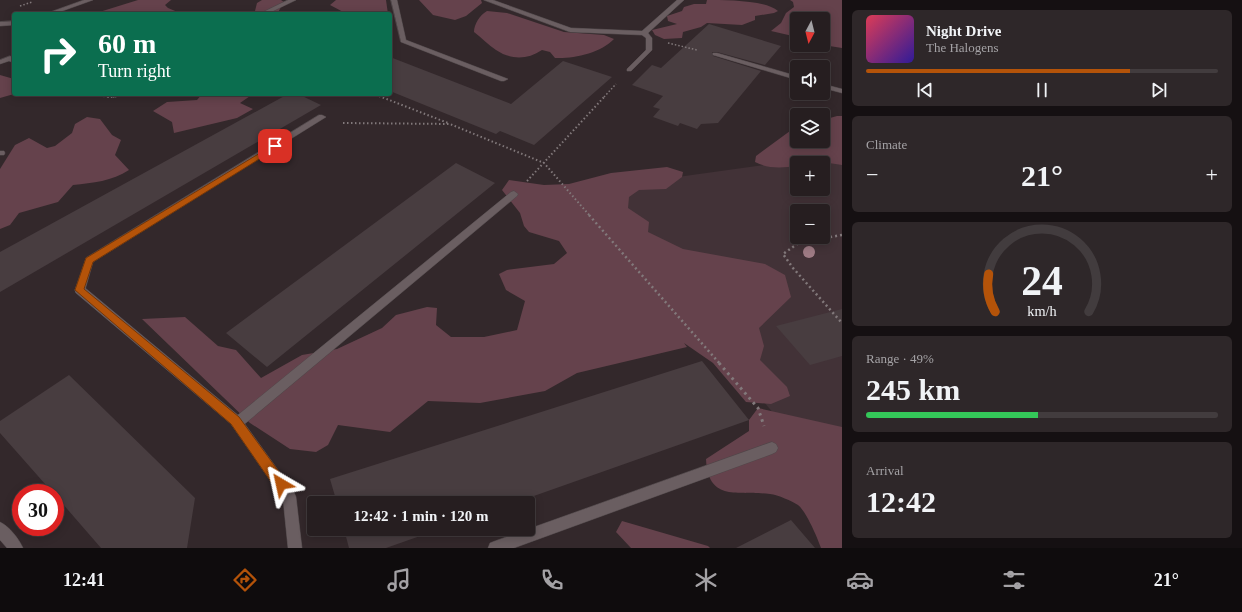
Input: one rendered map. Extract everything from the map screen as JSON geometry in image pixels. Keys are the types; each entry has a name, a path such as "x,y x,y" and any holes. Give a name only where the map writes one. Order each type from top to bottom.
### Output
{"street":[{"path":"54,12 90,0"},
{"path":"266,12 293,0"},
{"path":"394,0 403,41 504,79"},
{"path":"487,0 570,30 644,33 649,38 649,50 629,70"},
{"path":"644,33 681,0"},
{"path":"0,24 12,23"},
{"path":"715,54 790,76"},
{"path":"0,62 10,58 12,60"},
{"path":"830,88 842,91"},
{"path":"295,548 290,497 237,423 80,290 89,260 318,120"},
{"path":"237,423 514,194"},
{"path":"495,548 772,448"},
{"path":"0,528 16,548"}],"path":[{"path":"17,7 32,2 38,2"},
{"path":"649,38 715,54"},
{"path":"514,194 629,70"},
{"path":"105,96 116,96"},
{"path":"380,96 544,163 758,408 772,448"},
{"path":"318,120 450,124"},
{"path":"842,235 800,242 783,254 792,268 842,323"}],"shaded area":[{"path":"138,0 171,0 165,5 178,12 99,12"},
{"path":"262,0 281,0 284,2 278,12 253,12 257,3"},
{"path":"336,0 386,0 388,12 343,12 330,5"},
{"path":"419,0 481,0 482,3 466,16 455,20 433,15"},
{"path":"707,0 755,3 772,7 778,11 755,16 755,20 742,25 707,23 701,27 683,32 682,38 664,39 655,35 652,30 677,24 668,21 667,16 682,11 684,7 694,4 706,4"},
{"path":"790,0 842,0 842,48 830,46 830,12 790,12 790,35 771,31 781,23 786,13 794,7 793,2"},
{"path":"487,11 507,13 564,32 604,35 614,39 602,48 578,56 555,58 550,52 542,50 531,56 519,58 507,56 490,46 474,32 478,20"},
{"path":"0,75 12,78 12,95 0,98"},
{"path":"200,96 250,96 240,103 253,109 237,118 174,133 172,122 153,111 167,102 197,100"},
{"path":"842,116 842,165 830,163 830,156 790,156 790,167 786,167 765,166 755,162 756,156 790,131 790,148 830,148 830,118"},
{"path":"87,117 100,119 112,135 121,140 115,155 129,170 109,179 73,185 58,202 19,213 10,225 0,229 0,169 15,145 29,138 47,148 55,146 72,133 75,124"},
{"path":"842,154 842,494 584,190 790,161 790,196 830,196 830,156 828,156"},
{"path":"667,167 683,172 682,177 666,189 639,190 629,197 628,208 649,222 648,232 683,249 765,264 785,275 791,297 759,328 764,346 760,360 787,387 790,396 771,404 746,402 713,363 684,343 687,347 577,373 545,391 480,403 428,401 390,432 338,425 328,445 316,452 290,449 250,423 142,319 185,317 218,346 236,350 261,378 302,355 337,349 382,328 396,315 427,307 437,308 436,325 451,337 484,337 517,330 525,301 506,290 499,274 507,270 554,264 567,253 559,241 529,232 524,226 520,213 502,190 509,180 544,185 569,184 611,173"},
{"path":"758,408 842,427 842,548 821,548 805,513 798,505 781,497 770,494 727,492 712,482 708,473 706,459 749,431 749,420"},
{"path":"622,521 708,546 710,548 631,548 616,532"}],"building":[{"path":"709,24 781,46 765,65 712,52 713,56 761,71 718,123 701,124 697,129 680,123 678,126 653,117 660,109 653,107 663,96 632,85 652,65 661,68"},
{"path":"392,58 511,104 563,61 612,77 534,145 500,131 496,134 392,92"},
{"path":"284,96 302,96 321,105 0,292 0,252"},
{"path":"456,163 495,183 267,367 226,333"},
{"path":"842,309 842,356 810,365 776,326"},
{"path":"702,361 749,420 534,496 335,496 330,479"},
{"path":"69,375 195,498 187,548 101,548 64,505 64,484 45,484 0,433 0,421"},
{"path":"791,520 815,548 736,548"},
{"path":"346,536 420,536 386,548 349,548"}],"route":[{"path":"275,146 89,260 80,290 235,420 281,484"}]}
